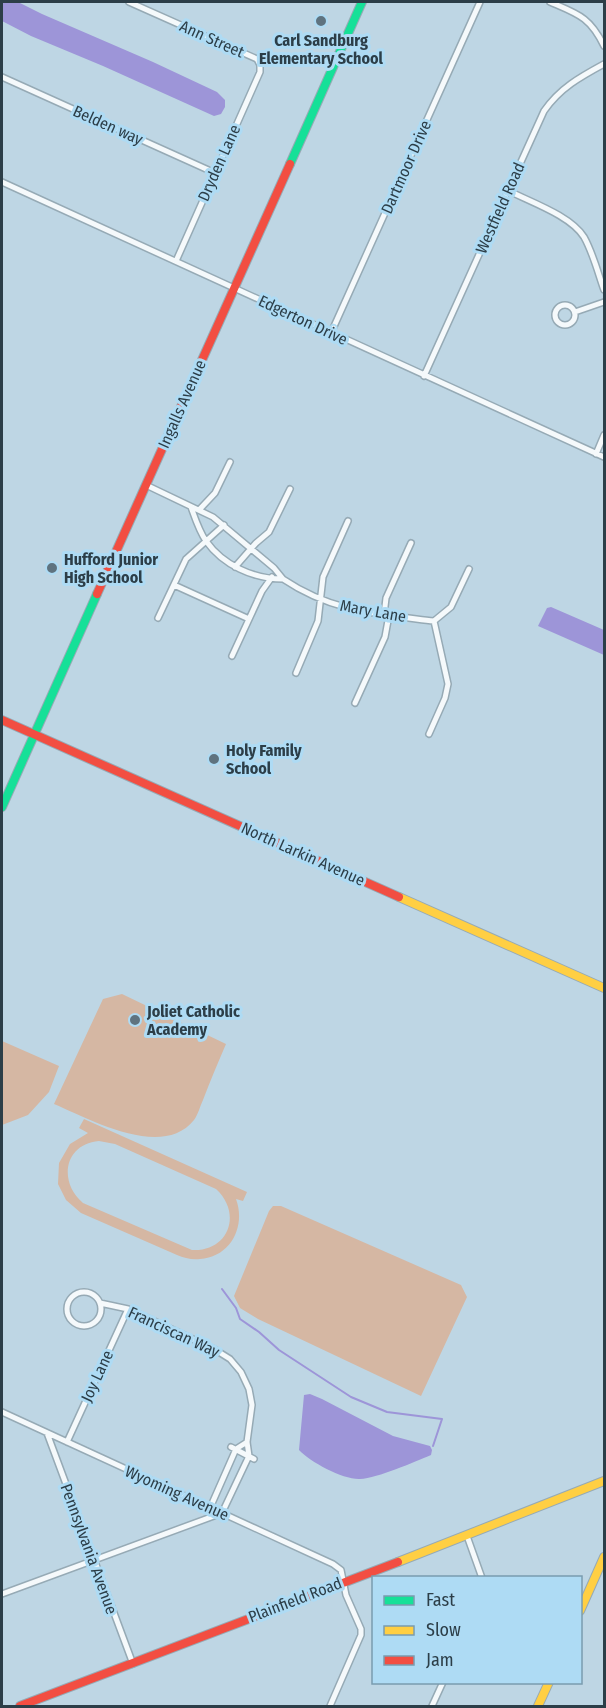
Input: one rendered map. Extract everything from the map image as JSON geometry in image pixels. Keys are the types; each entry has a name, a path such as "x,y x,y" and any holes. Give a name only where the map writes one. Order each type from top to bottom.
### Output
{"main road":[{"name":"Ingalls Avenue","path":"2,807 362,2"},
{"name":"North Larkin Avenue","path":"2,720 604,988"},
{"name":"Plainfield Road","path":"20,1707 467,1536 604,1481"},
{"path":"593,1486 604,1491"},
{"path":"582,1606 604,1557"},
{"path":"538,1707 549,1684"}],"street":[{"name":"Ann Street","path":"129,2 257,59 261,65"},
{"name":"Dartmoor Drive","path":"331,333 480,2"},
{"path":"550,2 579,14 590,22 604,46"},
{"name":"Westfield Road","path":"424,376 544,111 554,96 581,76 604,64"},
{"name":"Dryden Lane","path":"176,261 260,72 261,65"},
{"name":"Belden way","path":"2,77 215,173"},
{"name":"Edgerton Drive","path":"2,182 604,457"},
{"path":"507,190 563,217 576,227 584,238 604,290"},
{"path":"575,312 604,302"},
{"path":"596,454 604,435"},
{"path":"194,515 215,493 230,462"},
{"name":"Mary Lane","path":"146,485 191,507 200,509 224,525 283,579 321,600 360,612 434,621"},
{"path":"235,567 269,532 290,489"},
{"name":"Mary Lane","path":"191,507 205,540 223,559 246,573 270,579 283,579"},
{"path":"296,673 318,621 323,577 348,521"},
{"path":"158,618 186,558 224,525"},
{"path":"355,704 385,637 386,598 411,543"},
{"path":"429,734 445,698 448,684 434,621 451,607 469,570"},
{"path":"232,656 261,591 277,572"},
{"path":"174,585 249,619"},
{"name":"Franciscan Way","path":"100,1303 100,1314 95,1323 90,1325 74,1324 67,1315 67,1303 70,1298 80,1292 92,1294 100,1303 128,1309 214,1349 230,1359 241,1372 249,1389 252,1406 247,1442 251,1457"},
{"name":"Joy Lane","path":"67,1442 128,1309"},
{"name":"Wyoming Avenue","path":"2,1412 333,1564 341,1570 344,1582"},
{"name":"Pennsylvania Avenue","path":"46,1433 133,1664"},
{"path":"210,1508 234,1448 247,1442"},
{"path":"2,1594 222,1513 251,1457 234,1448"},
{"path":"467,1536 481,1576"},
{"path":"330,1707 361,1635 361,1629 346,1595 344,1582"},
{"path":"432,1707 443,1684"}],"shaded area":[{"path":"2,2 18,2 217,92 225,100 225,107 221,114 214,116 31,36 2,21"},
{"path":"551,607 604,630 604,655 538,626 547,608"},
{"path":"122,994 226,1044 197,1116 180,1131 164,1136 126,1133 54,1104 103,999"},
{"path":"2,1041 59,1066 49,1092 28,1115 2,1125"},
{"path":"84,1119 247,1192 243,1201 236,1199 239,1219 237,1229 228,1246 211,1257 185,1258 81,1213 66,1200 58,1184 59,1163 70,1144 88,1133 79,1128","holes":["99,1141 115,1144 216,1189 229,1209 228,1230 223,1238 215,1245 192,1250 83,1203 70,1185 68,1165 72,1156 87,1144"]},
{"path":"273,1206 281,1206 461,1285 467,1297 421,1396 258,1319 240,1308 234,1296"},
{"path":"310,1394 393,1436 430,1446 431,1455 368,1478 353,1479 328,1469 299,1450 304,1395"}],"waterway":[{"path":"222,1289 236,1308 240,1319 279,1350 351,1397 387,1412 442,1419 433,1446"}],"traffic: fast":[{"path":"290,164 362,2"},
{"path":"2,807 97,594"}],"traffic: slow":[{"path":"399,897 604,988"},
{"path":"398,1562 604,1481"},
{"path":"582,1606 604,1557"},
{"path":"538,1706 548,1684"}],"traffic: jam":[{"path":"97,594 290,164"},
{"path":"2,720 399,897"},
{"path":"20,1706 398,1562"}],"place":[{"name":"Carl Sandburg Elementary School","path":"321,21"},
{"name":"Hufford Junior High School","path":"52,568"},
{"name":"Holy Family School","path":"214,759"},
{"name":"Joliet Catholic Academy","path":"135,1020"}]}
